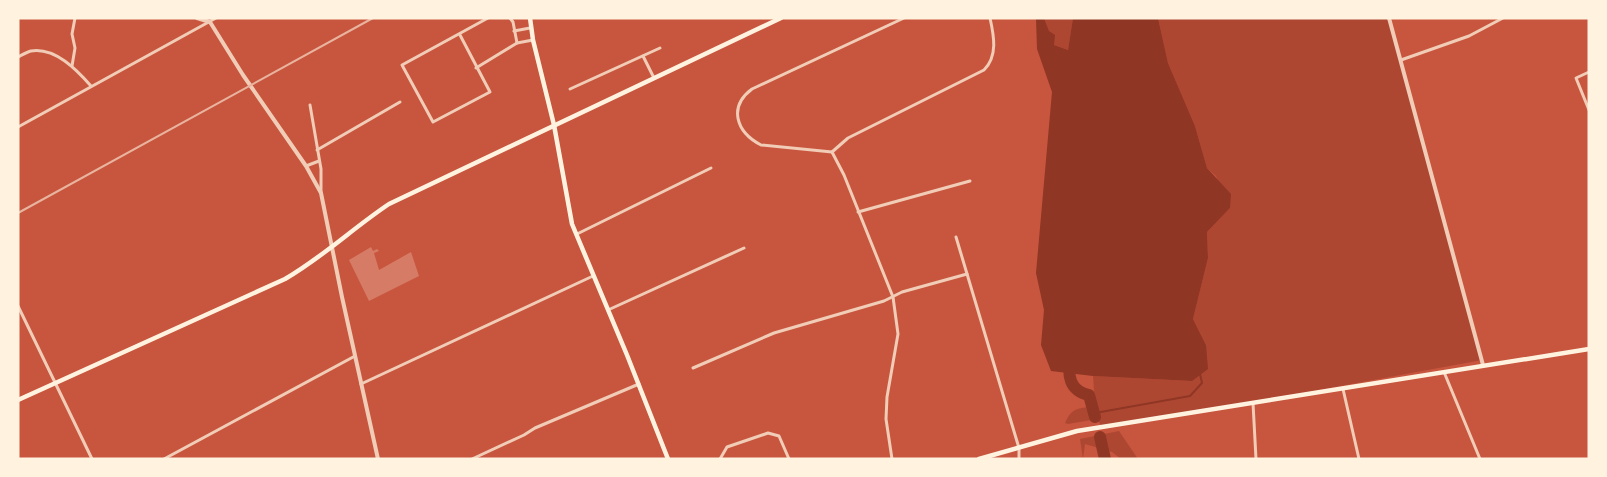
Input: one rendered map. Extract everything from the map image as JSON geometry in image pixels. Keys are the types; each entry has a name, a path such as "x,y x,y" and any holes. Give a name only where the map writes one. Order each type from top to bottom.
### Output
{"main road":[{"path":"530,18 533,40 554,125 572,224 668,459"},
{"path":"18,400 285,279 313,262 389,204 781,18"},
{"path":"979,459 1077,431 1343,387 1589,350"}],"street":[{"path":"72,66 75,48 72,34 75,18"},
{"path":"197,18 210,20"},
{"path":"18,127 216,18"},
{"path":"460,35 490,92 432,122 402,65 488,18"},
{"path":"510,18 513,22 517,43"},
{"path":"904,18 753,89 740,102 738,110 740,125 752,140 761,145 832,152 848,138 984,70 989,65 994,49 990,18"},
{"path":"1389,18 1484,365"},
{"path":"1401,60 1469,36 1503,18"},
{"path":"210,20 243,75 306,166 321,194"},
{"path":"514,31 532,28"},
{"path":"476,68 517,43 533,40"},
{"path":"570,89 660,48"},
{"path":"18,57 32,51 46,52 72,66 91,86"},
{"path":"643,56 654,78"},
{"path":"1589,72 1576,78 1589,110"},
{"path":"317,150 400,102"},
{"path":"310,105 319,161 321,194 331,247 378,459"},
{"path":"832,152 844,175 893,297 898,334 887,397 886,419 892,459"},
{"path":"306,166 319,161"},
{"path":"576,235 711,168"},
{"path":"858,212 970,181"},
{"path":"956,237 1018,448 1019,459"},
{"path":"608,310 744,248"},
{"path":"693,368 774,333 967,274"},
{"path":"361,384 593,276"},
{"path":"18,306 92,459"},
{"path":"164,459 355,356"},
{"path":"1444,372 1480,459"},
{"path":"472,459 535,428 639,384"},
{"path":"1343,387 1359,459"},
{"path":"1253,402 1256,459"},
{"path":"720,459 727,447 768,433 779,436 789,459"}],"shaded area":[{"path":"1036,18 1044,18 1049,31 1055,35 1054,45 1068,50 1073,18 1158,18 1168,63 1195,126 1207,168 1231,194 1230,208 1207,232 1208,258 1193,319 1206,345 1208,369 1192,381 1093,376 1051,371 1041,345 1044,310 1036,273 1052,92 1037,49"},
{"path":"1044,18 1073,18 1068,50 1054,45"},
{"path":"1158,18 1389,18 1482,360 1238,405 1102,427 1097,419 1065,423 1071,413 1077,409 1095,405 1093,376 1192,381 1206,345 1193,319 1208,258 1207,232 1230,208 1216,176 1207,168 1195,126 1168,63"},
{"path":"1119,431 1138,459 1121,459 1112,452 1085,444 1083,459 1080,439"}],"building":[{"path":"371,247 373,251 377,249 379,251 374,253 379,270 411,252 419,276 369,301 349,260"}],"waterway":[{"path":"1072,358 1069,370 1071,381 1077,390 1089,395 1095,417"},
{"path":"1095,413 1190,396 1202,383 1200,374 1198,374"},
{"path":"1100,437 1105,459"}],"railway":[{"path":"18,213 373,18"}]}
